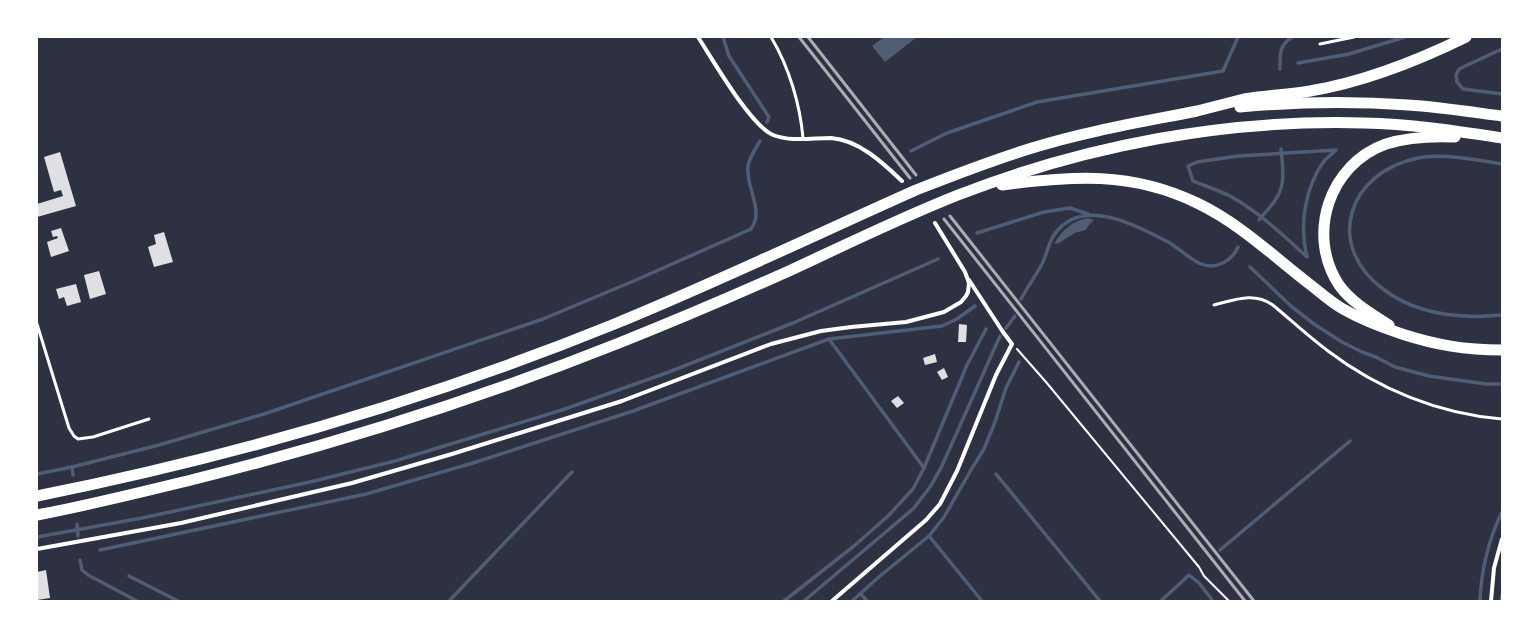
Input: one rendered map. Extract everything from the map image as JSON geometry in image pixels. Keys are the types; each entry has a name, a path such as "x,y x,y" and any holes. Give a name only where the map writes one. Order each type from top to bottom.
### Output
{"highway":[{"path":"37,496 182,464 349,417 443,387 603,328 688,293 916,190 1004,157 1073,136 1197,111 1245,99 1310,91 1335,86 1368,77 1401,65 1466,37"},
{"path":"1197,111 1268,105 1365,103 1408,105 1502,116"},
{"path":"37,515 91,504 270,460 363,433 535,376 627,340 774,278 901,218 980,187 1098,151 1140,142 1218,129 1286,124 1365,123 1431,128 1502,138"},
{"path":"1401,333 1374,316 1351,298 1340,286 1332,272 1325,249 1323,236 1326,211 1334,189 1343,175 1353,164 1367,153 1385,144 1409,138 1424,137 1502,138"},
{"path":"980,187 1041,180 1098,177 1124,180 1162,189 1196,202 1235,224 1311,286 1342,308 1366,322 1440,345 1485,350 1502,350"}],"street":[{"path":"698,37 743,104 763,128 774,135 802,138 833,138 849,143 864,150 902,181"},
{"path":"832,601 926,520 940,504 957,471 996,375 1012,344 968,278 935,223"},
{"path":"37,549 181,523 352,483 446,457 622,401 771,344 806,334 833,329 906,322 932,316 944,312 961,302 968,292 968,278"},
{"path":"1491,601 1494,568 1502,539"}],"lane":[{"path":"771,37 785,66 794,93 801,120 802,138"},
{"path":"1320,44 1354,37"},
{"path":"1214,305 1246,297 1256,297 1274,306 1326,350 1383,386 1429,404 1466,414 1502,419"},
{"path":"37,324 69,428 74,436 78,439 93,437 149,419"}],"path":[{"path":"1012,344 1046,382 1141,496 1194,561 1204,576 1229,601"}],"water":[{"path":"884,37 917,37 885,62 872,46"},
{"path":"1088,218 1094,220 1086,230 1075,233 1059,243 1054,244 1060,234 1068,227 1077,221"}],"building":[{"path":"60,152 76,206 37,217 37,204 63,196 61,190 54,192 44,157"},
{"path":"61,228 69,251 51,257 47,242 58,238 57,236 53,237 51,231"},
{"path":"164,232 173,262 154,267 148,247 156,244 154,235"},
{"path":"99,271 106,294 90,299 84,275"},
{"path":"76,284 81,302 67,306 64,297 59,299 56,289"},
{"path":"959,324 967,325 966,342 958,342"},
{"path":"935,354 937,362 925,365 923,358"},
{"path":"944,368 948,377 942,380 937,372"},
{"path":"898,396 904,403 897,408 891,401"},
{"path":"46,570 50,598 37,600 37,572"}],"waterway":[{"path":"723,37 729,56 769,117 767,122"},
{"path":"911,151 947,133 1037,102 1223,71 1238,37"},
{"path":"1280,69 1281,50 1285,43 1293,37"},
{"path":"1298,63 1349,54 1405,37"},
{"path":"1502,49 1459,69 1456,75 1457,82 1463,89 1502,94"},
{"path":"73,475 72,467 159,445 264,414 543,319 751,229 755,222 756,214 749,182 748,166 751,156 760,141"},
{"path":"1259,220 1275,201 1280,192 1283,174 1281,149"},
{"path":"1336,150 1324,161 1317,171 1308,195 1304,220 1307,257 1270,224 1241,202 1193,181 1188,166 1197,162 1238,156 1336,150"},
{"path":"1502,164 1438,156 1418,158 1394,166 1375,178 1361,194 1352,212 1350,232 1354,252 1365,271 1383,289 1396,298 1410,305 1440,313 1471,316 1502,315"},
{"path":"977,233 1044,212 1070,208 1088,214"},
{"path":"1021,299 1043,262 1055,233 1063,225 1074,218 1087,215 1101,216 1130,224 1168,242 1192,259 1207,266 1218,265 1228,260 1238,247"},
{"path":"37,537 142,518 310,482 395,461 562,410 669,372 793,323 938,259"},
{"path":"1250,267 1292,307 1314,324 1342,342 1362,352 1376,357 1395,367 1429,376 1486,384 1502,384"},
{"path":"100,550 366,494 473,463 633,411 829,339 942,326 957,319 975,306"},
{"path":"1006,328 1015,316"},
{"path":"784,601 854,546 888,516 913,489 924,468 967,365 986,329"},
{"path":"804,601 913,509 930,487 941,468 1000,336"},
{"path":"829,339 924,468"},
{"path":"852,601 929,536 944,517 984,449 1006,388 1019,362"},
{"path":"1220,550 1350,441"},
{"path":"37,474 72,467"},
{"path":"449,601 572,472"},
{"path":"996,474 1100,601"},
{"path":"1480,601 1486,555 1502,512"},
{"path":"77,524 78,536"},
{"path":"929,536 982,601"},
{"path":"80,560 82,570 88,575 137,601"},
{"path":"1161,601 1189,575 1199,583 1213,601"},
{"path":"129,576 178,601"},
{"path":"861,594 867,601"},
{"path":"1501,601 1502,595"}],"railway":[{"path":"799,37 910,178"},
{"path":"808,37 916,175"},
{"path":"950,216 1254,601"},
{"path":"944,219 1245,601"}]}
